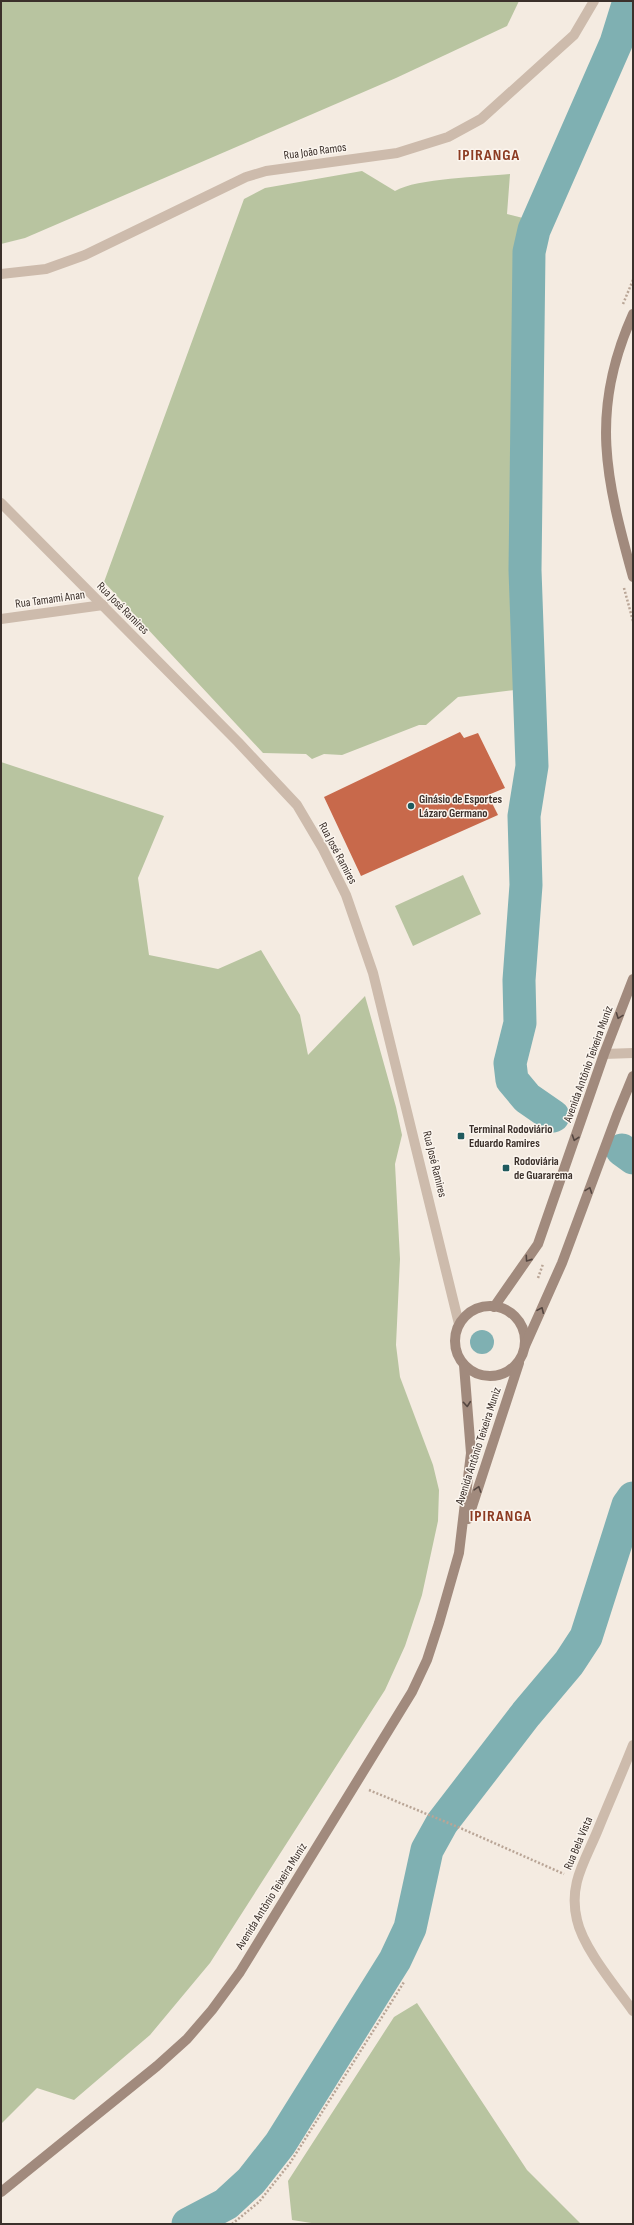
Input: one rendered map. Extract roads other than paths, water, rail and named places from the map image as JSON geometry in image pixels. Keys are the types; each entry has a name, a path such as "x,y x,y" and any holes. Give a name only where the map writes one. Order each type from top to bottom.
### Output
{"main road":[{"path":"633,314 614,366 607,405 606,436 607,472 617,518 633,577"},
{"name":"Avenida Antônio Teixeira Muniz","path":"525,1346 523,1330 518,1320 507,1311 494,1306 538,1244 604,1054 633,980"},
{"name":"Avenida Antônio Teixeira Muniz","path":"461,1540 525,1346 562,1263 617,1115 630,1091 633,1076"},
{"path":"460,1324 472,1311 494,1306"},
{"name":"Avenida Antônio Teixeira Muniz","path":"460,1324 456,1330 458,1354 464,1365 474,1373 486,1377 503,1373 510,1370 520,1361"},
{"name":"Avenida Antônio Teixeira Muniz","path":"1,2192 157,2066 192,2033 240,1972 412,1692 427,1660 440,1623 459,1553 471,1453 464,1365"}],"street":[{"name":"Rua João Ramos","path":"1,274 46,269 85,255 246,178 266,171 397,153 448,137 481,119 569,40 574,35 594,1"},
{"name":"Rua José Ramires","path":"1,502 297,805 323,849 346,895 373,973 460,1324"},
{"name":"Rua Tamami Anan","path":"1,619 103,605"},
{"path":"604,1054 633,1053"},
{"name":"Rua Bela Vista","path":"633,1745 594,1841 582,1861 574,1900 577,1921 592,1953 633,2011"}],"water":[{"path":"482,1330 490,1334 494,1342 490,1350 482,1354 474,1350 470,1342 474,1334"}],"waterway":[{"path":"553,1116 527,1098 512,1080 510,1063 520,1023 519,980 526,885 524,816 532,766 525,570 529,252 534,230 616,43 629,1"},
{"path":"622,1150 633,1158"},
{"path":"188,2224 226,2204 251,2181 280,2144 395,1960 410,1928 427,1850 442,1823 526,1714 569,1663 586,1637 628,1505 633,1498"}],"place":[{"name":"Ginásio de Esportes Lázaro Germano","path":"411,806"},
{"name":"Terminal Rodoviário Eduardo Ramires","path":"461,1136"},
{"name":"Rodoviária de Guararema","path":"506,1168"}],"district":[{"name":"IPIRANGA","path":"489,154"},
{"name":"IPIRANGA","path":"501,1515"}]}
